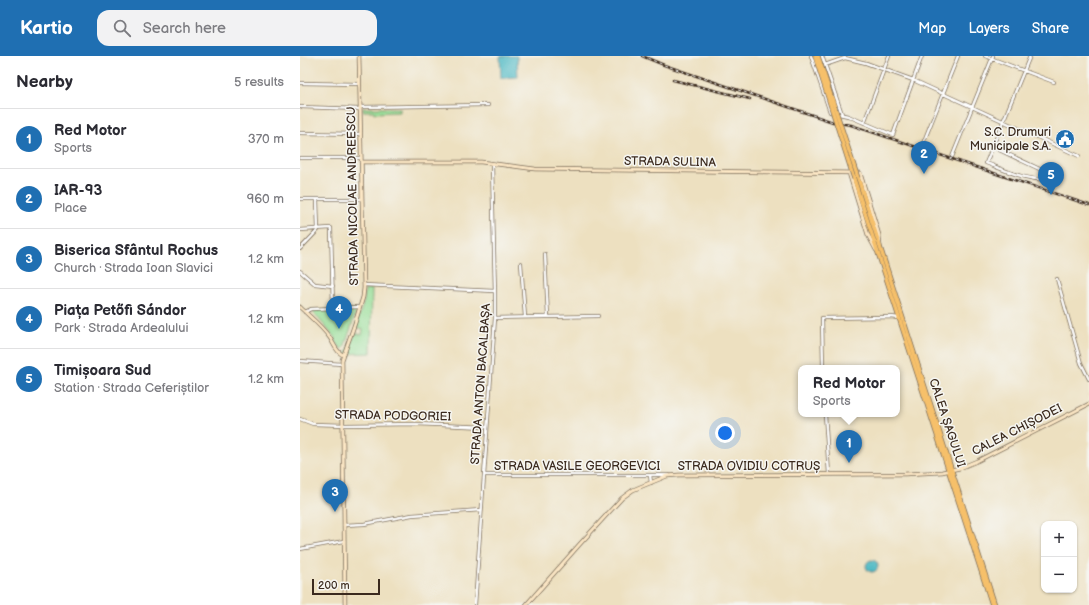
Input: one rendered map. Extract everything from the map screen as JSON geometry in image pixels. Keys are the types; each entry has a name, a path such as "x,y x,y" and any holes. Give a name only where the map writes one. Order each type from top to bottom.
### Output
{"main road":[{"name":"STRADA NICOLAE ANDREESCU","path":"345,605 342,364 343,355 360,307 364,285 359,56"},
{"name":"CALEA ȘAGULUI","path":"815,56 880,248 950,471"},
{"name":"CALEA ȘAGULUI","path":"818,56 818,62"},
{"name":"STRADA SULINA","path":"361,160 480,162 535,169 860,173"},
{"name":"CALEA ȘAGULUI","path":"849,173 868,235 878,252"},
{"name":"CALEA ȘAGULUI","path":"860,173 880,235 880,248"},
{"name":"CALEA ȘAGULUI","path":"856,179 897,312 994,605"},
{"path":"300,307 322,328 339,352 343,355"},
{"name":"CALEA CHIȘODEI","path":"950,471 977,462 1089,404"},
{"name":"STRADA OVIDIU COTRUȘ","path":"526,605 617,503 633,490 671,475 930,474 950,471"}],"street":[{"path":"810,56 830,112 842,114 893,135 922,56"},
{"path":"822,56 842,114"},
{"path":"864,123 889,56"},
{"path":"922,146 958,56"},
{"path":"986,56 993,57 1054,82"},
{"path":"993,147 1050,174 1053,177 1052,179 1030,179 986,163 1030,56"},
{"path":"825,65 845,57 884,69 913,80 1004,120 1078,156"},
{"path":"952,157 993,57"},
{"path":"300,83 359,84"},
{"path":"823,93 826,96 829,96 832,94 833,90"},
{"path":"300,107 360,108 488,105"},
{"path":"300,133 360,134"},
{"path":"300,158 361,160"},
{"name":"STRADA ANTON BACALBAȘA","path":"475,605 495,318 492,164"},
{"path":"1045,172 1049,180"},
{"path":"1042,180 1050,174"},
{"path":"300,199 362,199"},
{"path":"300,249 317,232 317,199"},
{"path":"300,230 331,228 333,308"},
{"path":"545,254 548,317"},
{"path":"521,263 525,317"},
{"path":"300,271 315,284 333,286"},
{"path":"1057,279 1081,363 1089,379"},
{"path":"364,285 495,291"},
{"path":"305,312 311,309 360,307"},
{"path":"891,316 897,312"},
{"path":"495,318 598,316"},
{"path":"823,365 821,348 822,318 891,316 899,318"},
{"path":"300,362 342,364"},
{"path":"825,417 829,474"},
{"name":"STRADA PODGORIEI","path":"300,419 313,424 416,424 487,427"},
{"name":"STRADA VASILE GEORGEVICI","path":"484,474 671,475"},
{"path":"650,475 651,483"},
{"path":"344,525 364,524 412,515 481,510"},
{"path":"300,549 344,541"}],"green space":[{"path":"363,108 400,108 400,112 374,113 374,111 363,111"},
{"path":"365,289 372,289 371,353 346,354 355,333 362,335 363,329 357,327 356,325 364,301"},
{"path":"350,309 357,310 344,348 341,349 335,341 335,338 312,311 350,311"}],"water":[{"path":"500,56 517,56 518,77 501,78"},
{"path":"870,560 874,560 878,566 874,572 870,572 866,568 866,564"}],"railway":[{"path":"642,56 664,65 833,122 851,125 1089,205"},
{"path":"673,80 750,99"}],"place":[{"name":"S.C. Drumuri Municipale S.A.","path":"1065,139"},
{"name":"IAR-93","path":"924,174"},
{"name":"Timișoara Sud","path":"1051,195"},
{"name":"Piața Petőfi Sándor","path":"339,329"},
{"name":"Red Motor","path":"849,463"},
{"name":"Biserica Sfântul Rochus","path":"335,512"}]}
